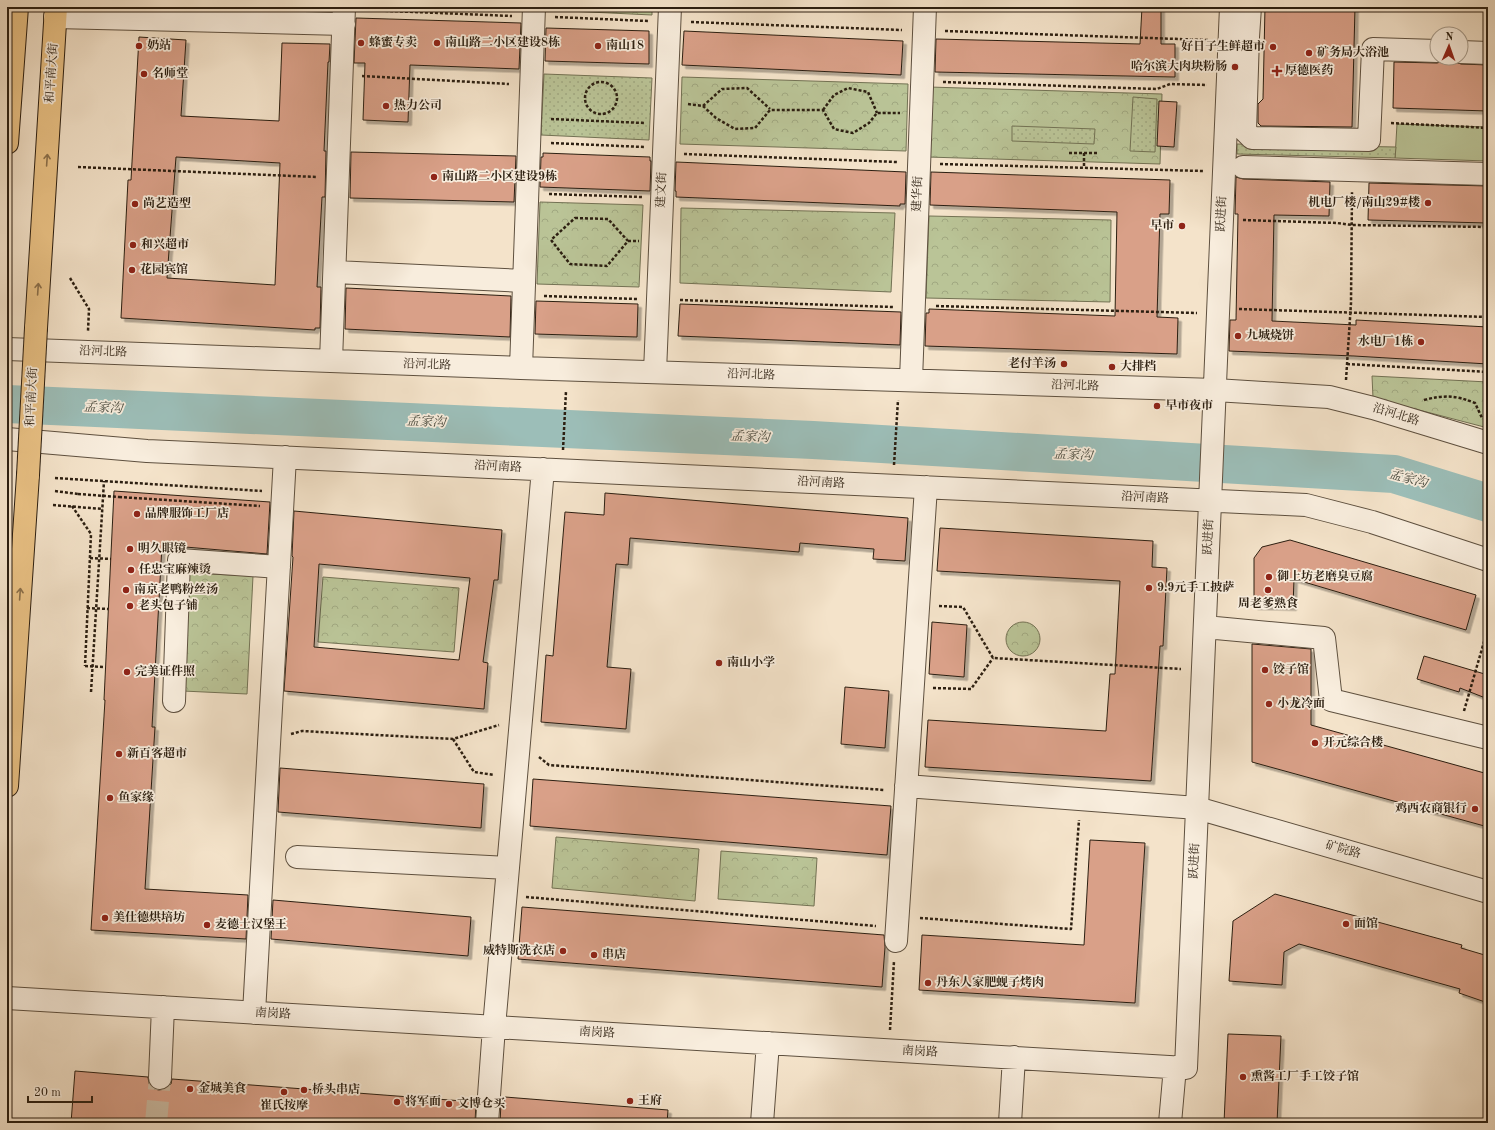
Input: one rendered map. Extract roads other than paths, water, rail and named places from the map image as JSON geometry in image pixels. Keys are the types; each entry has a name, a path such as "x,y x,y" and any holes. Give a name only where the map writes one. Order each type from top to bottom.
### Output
{"main road":[{"path":"7,144 17,7"},
{"name":"和平南大街","path":"7,786 28,475 56,12"}],"street":[{"name":"建华街","path":"906,380 921,116 925,7"},
{"name":"跃进街","path":"1170,1123 1181,1067 1197,808 1228,85 1239,37 1231,7"},
{"path":"1250,7 1239,37 1245,131 1252,138 1369,140 1373,49 1429,51"},
{"path":"56,12 350,14 338,178 331,361"},
{"path":"521,368 534,12"},
{"name":"建文街","path":"655,372 669,14"},
{"path":"1469,52 1488,53"},
{"path":"1243,167 1488,174"},
{"path":"335,272 524,288"},
{"name":"沿河北路","path":"7,349 1215,391 1329,397 1344,400 1488,443"},
{"name":"沿河南路","path":"7,439 147,451 892,486 1211,494 1306,505 1372,522 1488,560"},
{"path":"254,1013 285,457"},
{"path":"487,1123 520,729 552,470"},
{"path":"897,928 926,487"},
{"path":"174,701 180,560 279,567"},
{"path":"1205,627 1324,638 1331,700 1488,738"},
{"name":"矿院路","path":"906,789 1080,799 1197,808 1488,890"},
{"path":"297,857 508,868"},
{"name":"南岗路","path":"7,998 1181,1067"},
{"path":"160,1078 163,1007"},
{"path":"762,1123 768,1043"},
{"path":"1010,1123 1014,1057"}],"waterway":[{"name":"孟家沟","path":"7,404 813,440 1394,474 1488,503"}],"tunnel":[{"path":"156,1123 160,1078"}],"place":[{"name":"蜂蜜专卖","path":"361,43"},
{"name":"南山路二小区建设8栋","path":"437,43"},
{"name":"奶站","path":"139,46"},
{"name":"南山18","path":"598,46"},
{"name":"好日子生鲜超市","path":"1273,47"},
{"name":"矿务局大浴池","path":"1309,53"},
{"name":"哈尔滨大肉块粉肠","path":"1235,67"},
{"name":"厚德医药","path":"1277,71"},
{"name":"名师堂","path":"144,74"},
{"name":"热力公司","path":"386,106"},
{"name":"南山路二小区建设9栋","path":"434,177"},
{"name":"机电厂楼/南山29#楼","path":"1428,203"},
{"name":"尚艺造型","path":"135,204"},
{"name":"早市","path":"1182,226"},
{"name":"和兴超市","path":"133,245"},
{"name":"花园宾馆","path":"132,270"},
{"name":"九城烧饼","path":"1238,336"},
{"name":"水电厂1栋","path":"1421,342"},
{"name":"老付羊汤","path":"1064,364"},
{"name":"大排档","path":"1112,367"},
{"name":"早市夜市","path":"1157,406"},
{"name":"品牌服饰工厂店","path":"137,514"},
{"name":"明久眼镜","path":"130,549"},
{"name":"任忠宝麻辣烫","path":"131,570"},
{"name":"御上坊老磨臭豆腐","path":"1269,577"},
{"name":"9.9元手工披萨","path":"1149,588"},
{"name":"南京老鸭粉丝汤","path":"126,590"},
{"name":"周老爹熟食","path":"1268,590"},
{"name":"老头包子铺","path":"130,606"},
{"name":"南山小学","path":"719,663"},
{"name":"饺子馆","path":"1265,670"},
{"name":"完美证件照","path":"127,672"},
{"name":"小龙冷面","path":"1269,704"},
{"name":"开元综合楼","path":"1315,743"},
{"name":"新百客超市","path":"119,754"},
{"name":"鱼家缘","path":"110,798"},
{"name":"鸡西农商银行","path":"1475,809"},
{"name":"美仕德烘培坊","path":"105,918"},
{"name":"面馆","path":"1346,924"},
{"name":"麦德士汉堡王","path":"207,925"},
{"name":"威特斯洗衣店","path":"563,951"},
{"name":"串店","path":"594,955"},
{"name":"丹东人家肥蚬子烤肉","path":"928,983"},
{"name":"熏酱工厂手工饺子馆","path":"1243,1077"},
{"name":"金城美食","path":"190,1089"},
{"name":"桥头串店","path":"304,1090"},
{"name":"崔氏按摩","path":"284,1092"},
{"name":"王府","path":"630,1101"},
{"name":"将军面","path":"397,1102"},
{"name":"文博仓买","path":"449,1104"}]}
